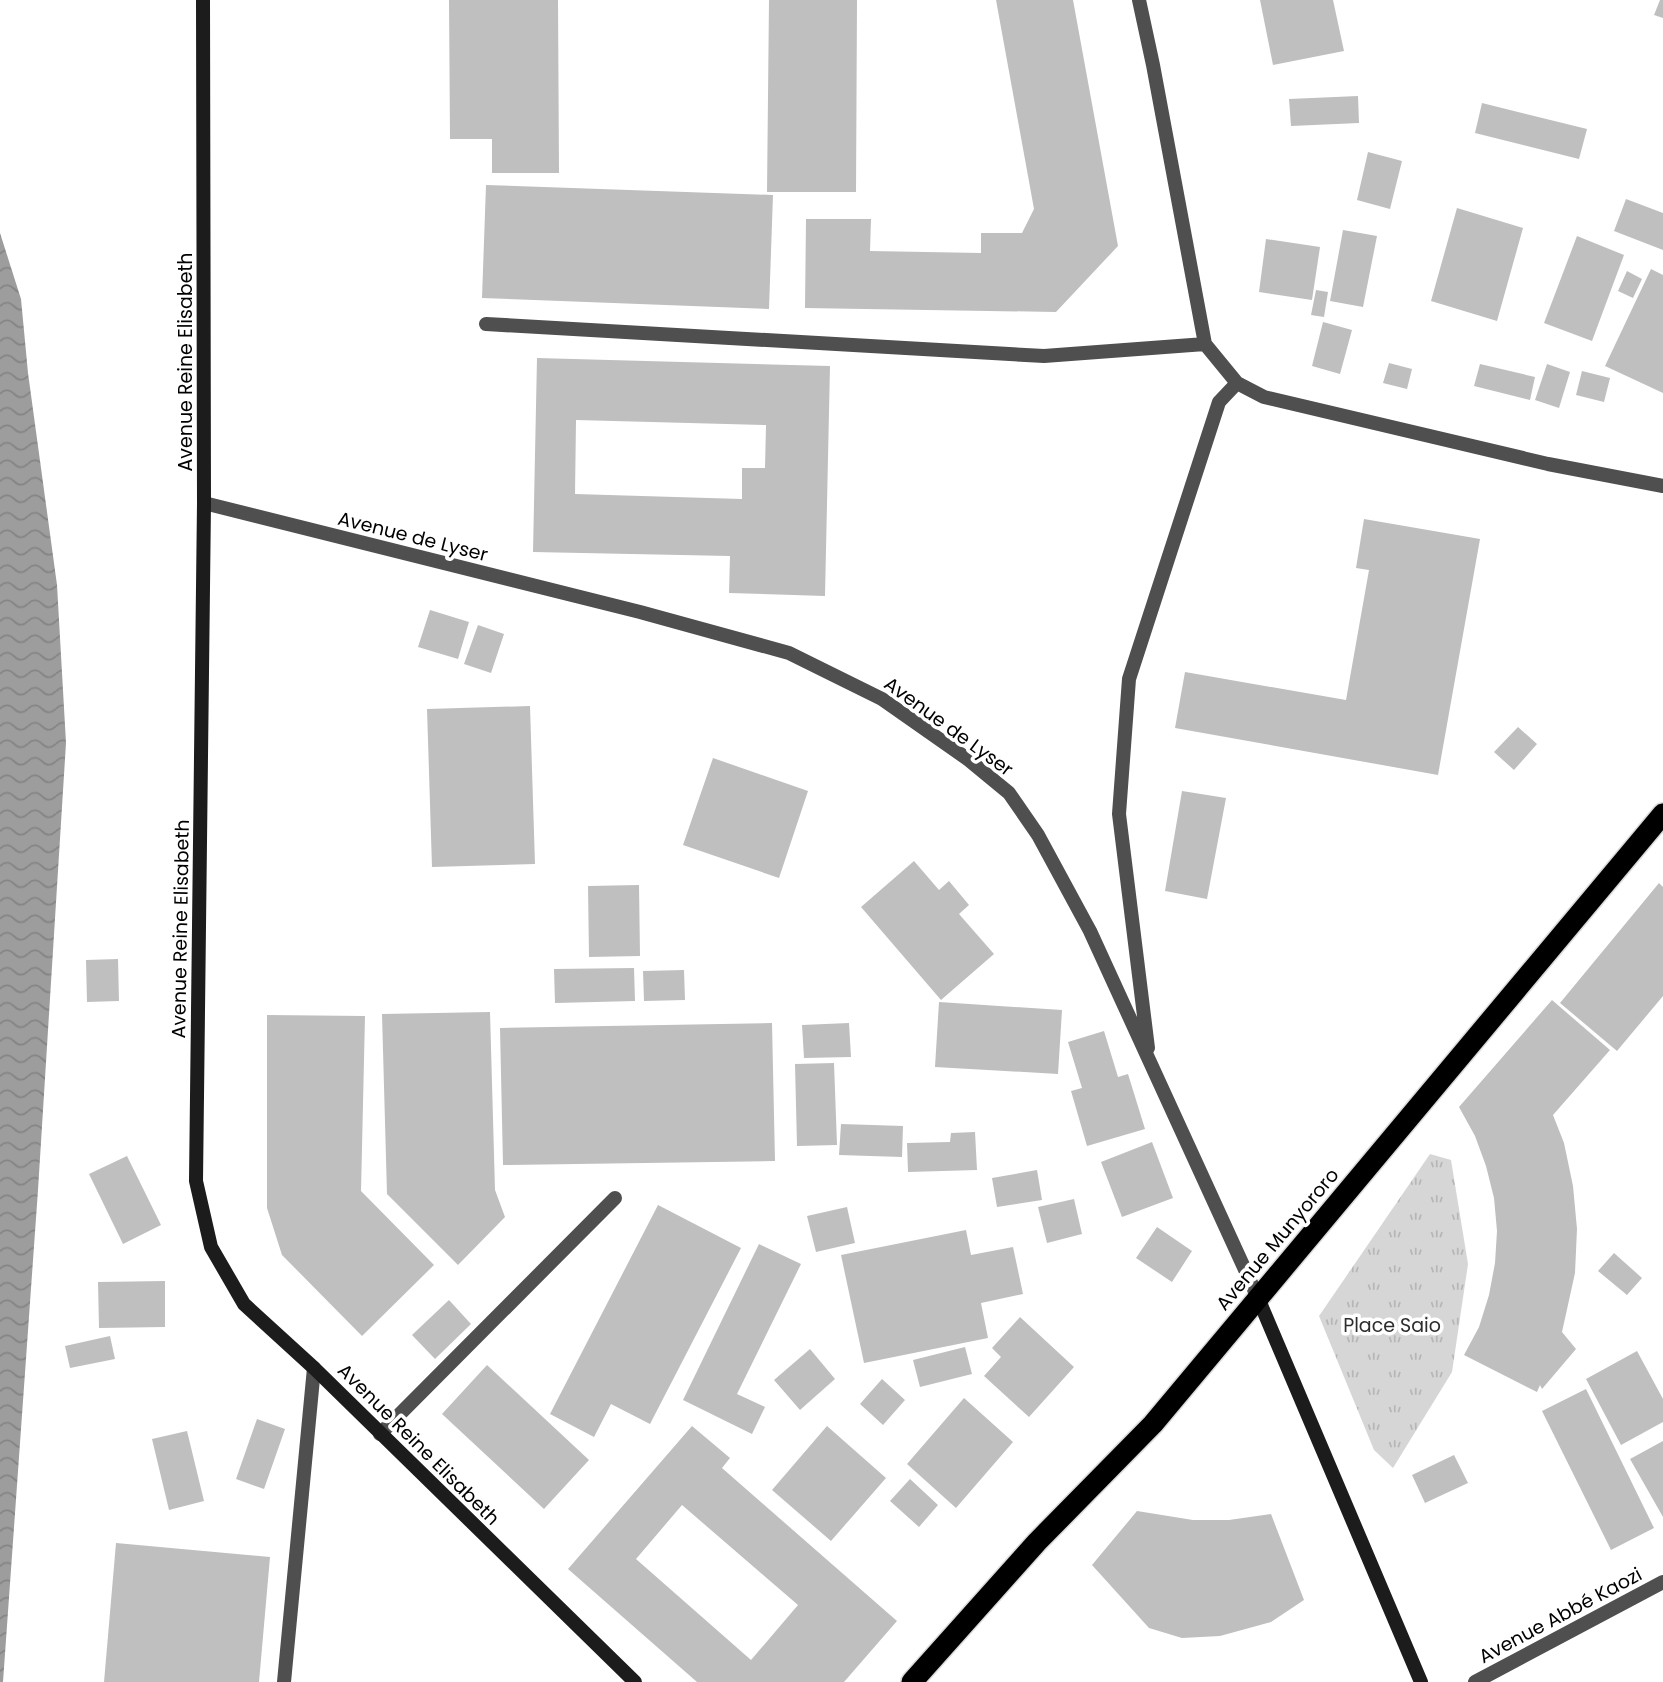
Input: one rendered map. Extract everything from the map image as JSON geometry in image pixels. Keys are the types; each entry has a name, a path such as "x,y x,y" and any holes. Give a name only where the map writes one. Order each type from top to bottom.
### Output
{"highway":[{"name":"Avenue Munyororo","path":"912,1682 1037,1542 1153,1424 1663,814"}],"street":[{"name":"Avenue Reine Elisabeth","path":"203,0 204,503 197,1181 211,1247 244,1304 314,1368 635,1682"},
{"path":"1139,0 1205,344 1237,383 1264,397 1548,464 1663,486"},
{"path":"486,324 1044,356 1205,344"},
{"path":"1150,1063 1119,814 1129,679 1219,402 1237,383"},
{"name":"Avenue de Lyser","path":"204,503 640,612 789,653 882,699 969,760 1009,793 1038,835 1090,931 1258,1298"},
{"path":"380,1434 615,1198"},
{"path":"1258,1298 1421,1682"},
{"path":"284,1682 314,1368"},
{"name":"Avenue Abbé Kaozi","path":"1475,1682 1663,1582"}],"green space":[{"name":"Place Saio","path":"1430,1154 1451,1160 1468,1264 1452,1372 1393,1468 1374,1450 1319,1316"}],"water":[{"path":"0,233 21,299 28,373 57,585 66,743 3,1682 0,1682"}],"building":[{"path":"449,0 558,0 559,173 492,173 492,139 450,139"},
{"path":"769,0 857,0 856,192 767,192"},
{"path":"996,0 1073,0 1118,246 1056,312 805,308 806,219 871,219 870,251 981,253 981,233 1022,233 1034,209"},
{"path":"1260,0 1333,0 1344,51 1273,65"},
{"path":"1660,0 1663,0 1663,18 1654,15"},
{"path":"1358,96 1359,123 1291,126 1289,99"},
{"path":"1482,103 1587,129 1579,159 1475,133"},
{"path":"1368,152 1402,161 1390,209 1357,200"},
{"path":"486,185 773,195 769,309 482,298"},
{"path":"1626,199 1663,213 1663,250 1614,231"},
{"path":"1457,208 1523,228 1497,321 1431,301"},
{"path":"1343,230 1377,236 1363,307 1330,301"},
{"path":"1577,236 1624,255 1592,341 1544,323"},
{"path":"1266,239 1320,247 1312,300 1259,292"},
{"path":"1651,269 1663,275 1663,393 1605,366"},
{"path":"1627,271 1642,279 1633,298 1618,291"},
{"path":"1316,290 1328,292 1324,317 1311,315"},
{"path":"1323,322 1352,330 1340,374 1312,366"},
{"path":"537,358 830,366 825,596 729,593 730,556 533,552","holes":["576,420 766,425 765,468 742,468 742,499 575,494"]},
{"path":"1389,363 1412,369 1407,389 1383,383"},
{"path":"1480,364 1535,377 1530,400 1474,386"},
{"path":"1547,364 1570,372 1559,408 1535,400"},
{"path":"1582,371 1610,378 1604,402 1576,395"},
{"path":"1364,519 1480,539 1438,775 1175,728 1185,672 1346,700 1369,570 1356,568"},
{"path":"430,610 469,622 458,659 418,647"},
{"path":"478,625 504,634 491,673 464,664"},
{"path":"530,706 535,864 432,867 427,709"},
{"path":"1518,727 1537,744 1514,770 1494,752"},
{"path":"713,758 808,791 779,878 683,845"},
{"path":"1182,791 1226,798 1207,899 1165,891"},
{"path":"914,861 939,890 949,881 969,905 959,914 994,954 941,1000 861,907"},
{"path":"1659,883 1663,887 1663,996 1617,1051 1560,1003"},
{"path":"639,885 640,956 589,957 588,886"},
{"path":"118,959 119,1001 87,1002 86,960"},
{"path":"634,968 635,1001 555,1003 554,969"},
{"path":"684,970 685,1000 644,1001 643,971"},
{"path":"1552,1000 1610,1050 1553,1115 1564,1143 1573,1186 1577,1229 1575,1273 1562,1332 1576,1349 1542,1389 1540,1385 1537,1392 1464,1355 1479,1327 1489,1295 1497,1231 1494,1198 1486,1166 1475,1136 1459,1107"},
{"path":"939,1002 1062,1010 1058,1074 935,1067"},
{"path":"490,1012 495,1190 505,1217 458,1265 387,1194 382,1014"},
{"path":"267,1015 365,1016 361,1191 434,1265 362,1336 282,1255 267,1208"},
{"path":"772,1023 775,1161 503,1165 500,1028"},
{"path":"849,1023 851,1057 804,1058 802,1025"},
{"path":"1104,1031 1118,1077 1128,1074 1145,1129 1087,1146 1071,1091 1082,1088 1068,1042"},
{"path":"834,1063 837,1145 797,1146 795,1064"},
{"path":"841,1124 903,1126 902,1157 839,1155"},
{"path":"975,1132 977,1170 908,1172 907,1143 950,1142 951,1133"},
{"path":"1152,1142 1173,1198 1122,1217 1101,1162"},
{"path":"127,1156 161,1225 123,1244 89,1174"},
{"path":"1037,1170 1042,1200 997,1207 992,1178"},
{"path":"1074,1199 1082,1234 1047,1243 1038,1207"},
{"path":"658,1205 741,1248 650,1424 611,1404 594,1437 550,1414"},
{"path":"847,1207 855,1243 816,1252 807,1216"},
{"path":"1157,1227 1192,1251 1172,1282 1136,1258"},
{"path":"966,1230 971,1255 1013,1247 1023,1294 981,1303 988,1338 864,1363 841,1255"},
{"path":"759,1244 801,1264 737,1394 765,1407 752,1434 683,1400"},
{"path":"1614,1253 1642,1278 1627,1295 1598,1271"},
{"path":"165,1281 165,1327 99,1328 98,1282"},
{"path":"449,1300 471,1324 435,1359 412,1335"},
{"path":"1020,1317 1074,1367 1029,1417 984,1376 1001,1357 992,1348"},
{"path":"110,1336 115,1359 70,1368 65,1346"},
{"path":"965,1347 972,1374 920,1387 913,1360"},
{"path":"810,1349 835,1379 800,1410 774,1380"},
{"path":"1637,1351 1663,1399 1663,1422 1621,1445 1586,1379"},
{"path":"487,1365 589,1460 544,1509 442,1414"},
{"path":"882,1379 905,1400 883,1425 860,1404"},
{"path":"1586,1389 1654,1528 1611,1550 1542,1411"},
{"path":"964,1398 1013,1442 956,1508 907,1464"},
{"path":"257,1419 285,1429 264,1489 236,1479"},
{"path":"692,1426 730,1458 722,1468 897,1621 844,1682 697,1682 568,1569","holes":["682,1505 798,1605 751,1660 636,1559"]},
{"path":"827,1426 886,1478 831,1541 772,1490"},
{"path":"187,1431 204,1501 169,1510 152,1439"},
{"path":"1663,1441 1663,1517 1630,1459"},
{"path":"1454,1455 1468,1483 1425,1503 1412,1475"},
{"path":"910,1479 938,1505 919,1527 890,1501"},
{"path":"1137,1511 1193,1520 1229,1520 1271,1514 1304,1600 1271,1622 1220,1636 1182,1638 1149,1628 1092,1565"},
{"path":"116,1543 270,1557 259,1682 104,1682"}]}
